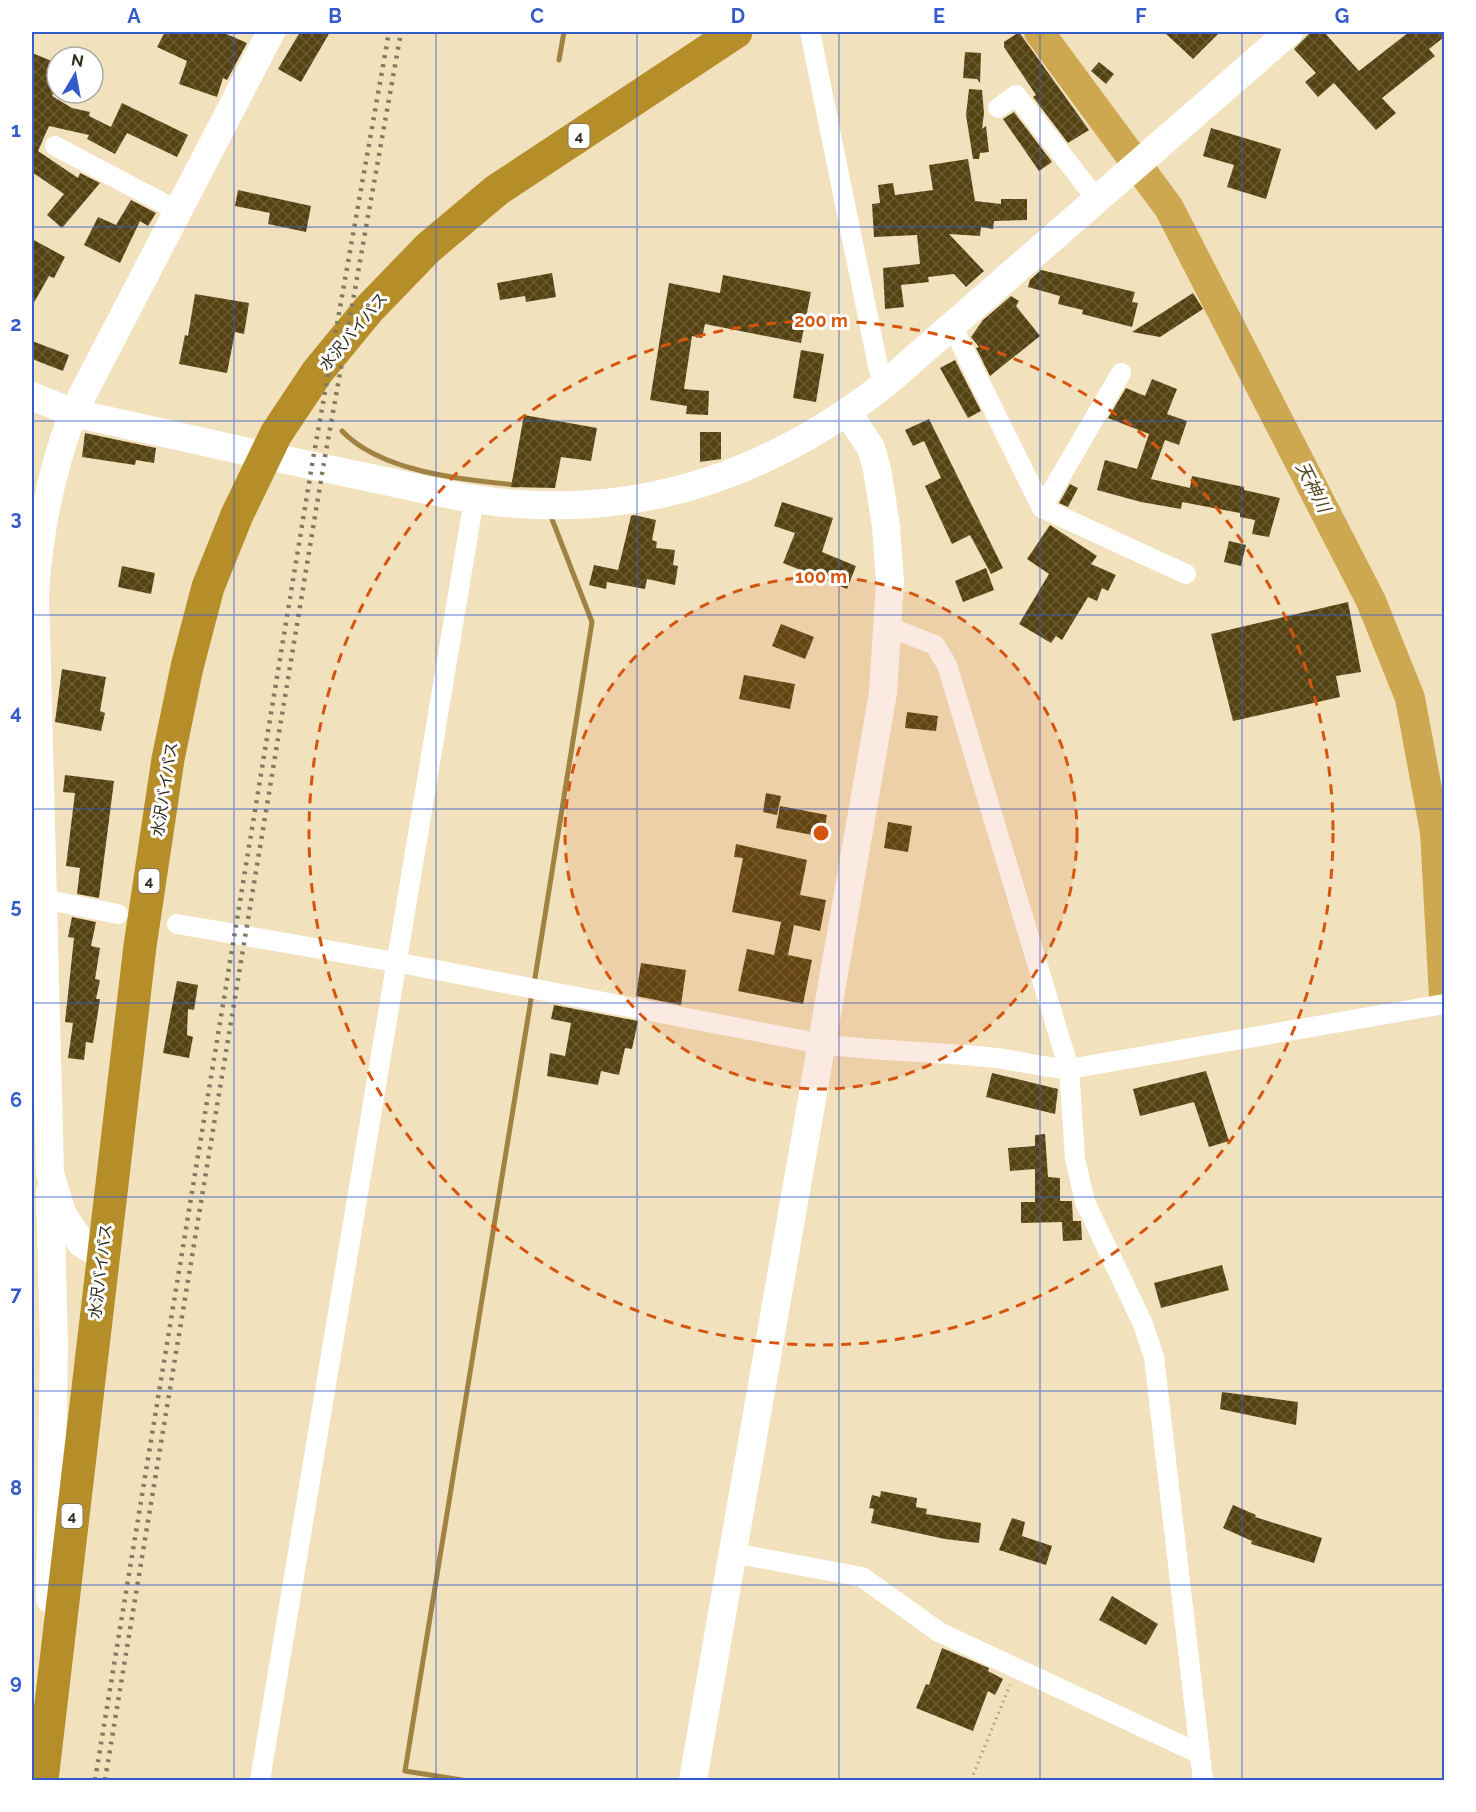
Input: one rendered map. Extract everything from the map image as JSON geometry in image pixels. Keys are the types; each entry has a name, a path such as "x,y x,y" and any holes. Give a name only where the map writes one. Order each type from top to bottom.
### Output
{"highway":[{"name":"水沢バイパス","path":"42,1778 140,946 168,759 187,667 208,587 237,515 276,434 318,371 369,309 428,248 497,190 736,32"}],"street":[{"path":"42,1778 53,1446 50,1173 38,950 43,899 36,570 46,501 58,451 73,413 271,32"},
{"path":"810,32 879,371 884,385"},
{"path":"32,396 73,413 474,499 553,505 604,502 684,488 742,470 776,455 848,413 884,385 1289,32"},
{"path":"998,108 1016,95 1097,200"},
{"path":"55,146 178,211"},
{"path":"952,326 1042,508 1186,574"},
{"path":"1042,508 1121,373"},
{"path":"693,1780 883,693 889,627 890,582 886,526 877,469 871,448 848,413"},
{"path":"260,1780 474,499"},
{"path":"889,627 935,645 946,665 1069,1069 1075,1158 1085,1202 1143,1324 1154,1357 1203,1780"},
{"path":"43,899 118,914"},
{"path":"177,924 395,962 822,1044 860,1049 998,1058 1052,1069 1069,1069 1435,1006"},
{"path":"50,1173 62,1213 81,1243 102,1257"},
{"path":"733,1553 862,1577 939,1632 1016,1670 1200,1754"}],"path":[{"path":"971,1780 1016,1670"}],"building":[{"path":"165,32 222,32 247,43 227,80 223,78 217,97 179,84 187,61 157,47"},
{"path":"300,32 330,32 301,82 278,69"},
{"path":"1019,32 1089,130 1068,143 1033,97 1036,95 1004,47 1004,42"},
{"path":"1164,32 1220,32 1193,59"},
{"path":"1311,32 1324,32 1359,71 1409,32 1444,32 1444,37 1429,49 1435,56 1382,98 1396,113 1376,130 1334,83 1318,97 1305,82 1316,73 1294,49"},
{"path":"965,52 981,53 980,83 977,79 963,78"},
{"path":"32,53 45,58 45,105 67,105 90,112 89,116 111,127 122,103 188,135 177,157 127,133 115,154 87,139 89,135 49,126 38,151 78,178 80,173 100,183 62,228 47,215 64,194 32,172"},
{"path":"1099,62 1114,74 1106,84 1091,71"},
{"path":"969,89 982,90 984,113 982,129 986,126 989,152 980,153 979,159 973,159 966,115"},
{"path":"1014,112 1052,162 1039,171 1003,119"},
{"path":"1211,128 1281,149 1266,199 1227,187 1234,165 1203,156"},
{"path":"968,159 975,201 1001,204 1001,199 1027,199 1027,220 994,221 993,229 981,227 980,236 949,234 984,271 966,287 954,274 928,277 929,282 901,285 904,307 885,309 883,268 920,264 917,235 874,237 872,204 880,203 878,185 893,183 895,195 933,190 929,165"},
{"path":"238,190 311,206 306,232 268,224 270,213 235,206"},
{"path":"131,200 156,213 148,226 140,221 120,263 84,245 98,217 116,225"},
{"path":"32,239 65,257 54,278 49,276 32,306"},
{"path":"1041,270 1135,292 1132,302 1138,303 1132,327 1082,314 1083,310 1058,304 1060,296 1028,287 1030,280"},
{"path":"552,273 556,297 526,302 525,296 500,300 497,283"},
{"path":"723,275 811,292 801,343 705,324 702,338 692,336 684,389 709,391 708,415 686,414 687,406 650,400 669,283 720,293"},
{"path":"1193,293 1203,309 1160,337 1132,332"},
{"path":"195,294 249,303 244,334 235,332 227,373 179,364 185,335 188,336"},
{"path":"1011,296 1019,301 1016,306 1040,336 990,376 976,348 979,347 971,337 983,320"},
{"path":"32,341 69,355 63,371 32,359"},
{"path":"801,350 824,354 816,402 793,398"},
{"path":"955,360 981,411 968,418 940,368"},
{"path":"1152,379 1177,389 1167,414 1187,421 1179,445 1165,440 1151,479 1190,488 1192,476 1244,487 1244,490 1280,498 1269,537 1252,534 1255,520 1240,517 1240,513 1182,502 1181,509 1141,502 1097,490 1105,460 1137,469 1149,434 1108,418 1126,388 1145,396"},
{"path":"524,415 597,428 591,461 561,457 555,488 511,487"},
{"path":"929,419 1003,568 991,574 970,535 952,544 925,486 941,478 924,441 913,446 905,430"},
{"path":"700,432 721,432 721,459 700,462"},
{"path":"85,433 156,448 154,463 136,460 135,465 82,457"},
{"path":"1070,484 1078,488 1068,507 1059,503"},
{"path":"782,502 833,518 822,552 856,566 847,589 783,563 795,533 774,526"},
{"path":"631,516 656,520 652,540 657,542 656,548 675,550 673,565 678,566 675,585 647,579 645,589 607,582 606,589 589,585 594,565 618,570"},
{"path":"1050,525 1097,556 1091,564 1116,575 1108,591 1102,588 1097,601 1088,597 1062,640 1056,636 1051,643 1019,624 1049,574 1027,559"},
{"path":"1229,541 1246,545 1241,566 1224,562"},
{"path":"122,566 155,573 151,594 118,587"},
{"path":"986,568 994,590 963,602 955,581"},
{"path":"1348,602 1361,672 1336,676 1340,697 1233,721 1211,634"},
{"path":"781,624 814,637 805,659 772,646"},
{"path":"62,669 106,677 100,711 105,713 101,731 55,722"},
{"path":"744,675 795,684 790,709 739,699"},
{"path":"907,712 938,716 936,731 905,728"},
{"path":"65,775 114,781 99,898 77,894 80,868 66,866 75,793 63,792"},
{"path":"766,793 781,796 777,815 763,812"},
{"path":"780,806 827,815 823,837 776,828"},
{"path":"888,822 912,826 908,852 884,848"},
{"path":"736,844 807,860 800,895 826,900 820,931 794,925 788,955 812,960 803,1004 738,991 747,949 774,955 781,922 732,912 743,858 734,857"},
{"path":"72,917 96,922 91,946 100,948 95,979 100,980 96,999 100,999 93,1043 86,1042 84,1060 68,1058 73,1023 65,1022 74,938 68,937"},
{"path":"641,963 686,970 681,1005 636,996"},
{"path":"177,981 198,985 194,1010 188,1009 187,1035 193,1037 189,1058 163,1053"},
{"path":"554,1005 638,1021 632,1049 625,1048 619,1075 601,1071 598,1085 547,1076 550,1053 565,1056 571,1023 551,1019"},
{"path":"1206,1071 1229,1141 1209,1147 1194,1102 1140,1116 1133,1089"},
{"path":"992,1073 1058,1089 1055,1114 986,1097"},
{"path":"1045,1134 1048,1177 1060,1178 1060,1201 1072,1201 1073,1221 1081,1221 1082,1240 1063,1241 1062,1222 1021,1223 1021,1202 1035,1202 1035,1169 1010,1171 1008,1148 1035,1146 1035,1135"},
{"path":"1222,1265 1229,1290 1161,1308 1154,1283"},
{"path":"1222,1392 1298,1402 1296,1425 1220,1409"},
{"path":"881,1491 917,1498 916,1507 927,1509 926,1514 981,1523 979,1543 945,1539 871,1523 874,1509 869,1508 872,1495 880,1497"},
{"path":"1233,1505 1256,1515 1255,1517 1322,1538 1314,1563 1251,1544 1252,1541 1223,1528"},
{"path":"1012,1518 1025,1522 1022,1536 1052,1546 1046,1565 999,1550"},
{"path":"1112,1596 1158,1624 1146,1645 1099,1620"},
{"path":"942,1648 989,1668 988,1671 1003,1679 995,1695 988,1691 973,1731 916,1708 926,1684 929,1685"}],"waterway":[{"path":"559,60 564,32"},
{"name":"天神川","path":"1039,32 1169,208 1371,601 1410,698 1435,832 1444,997"},
{"path":"342,431 359,445 400,465 448,477 517,485"},
{"path":"534,984 592,622 550,514"},
{"path":"462,1780 405,1771 532,993"}],"railway":[{"path":"95,1780 312,465 389,32"},
{"path":"105,1780 323,468 401,32"}]}
